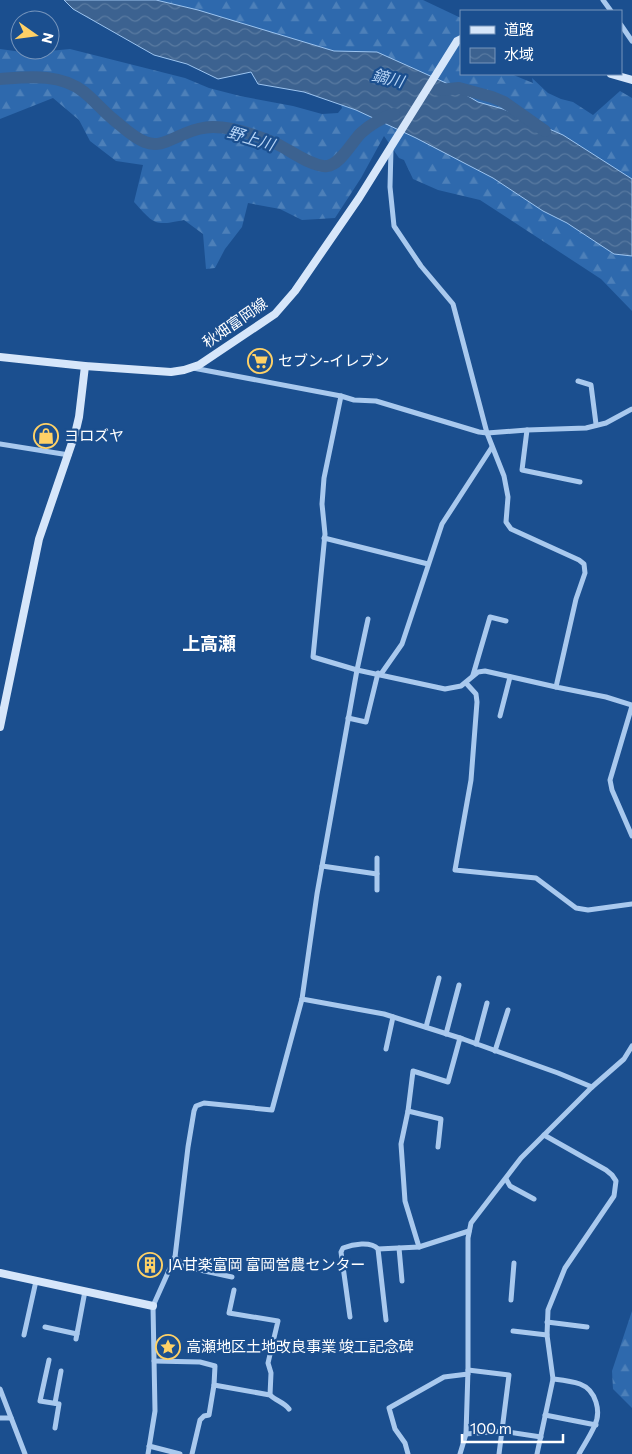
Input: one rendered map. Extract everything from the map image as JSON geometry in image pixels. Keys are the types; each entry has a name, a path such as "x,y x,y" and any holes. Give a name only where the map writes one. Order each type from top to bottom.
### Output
{"main road":[{"name":"秋畑富岡線","path":"0,356 85,366 170,372 190,368 198,364 262,323 284,304 359,198 460,40"},
{"path":"614,75 632,80"},
{"path":"0,727 39,539 69,455 79,417 85,366"},
{"path":"0,1273 153,1306"}],"street":[{"path":"622,26 632,41"},
{"path":"392,146 390,188 394,226 421,266 453,304 487,433 504,476 508,497 506,522 511,529 584,564 585,573 576,599 556,687"},
{"path":"190,368 354,400 376,401 487,433 586,428 606,423 632,409"},
{"path":"578,381 591,385 596,424"},
{"path":"341,396 324,478 322,504 324,538 313,657 357,670 445,689 456,688 466,684 478,672 485,670 606,697 632,705 610,780 612,790 632,836"},
{"path":"527,430 522,470 580,482"},
{"path":"0,444 69,455"},
{"path":"348,718 366,722 380,674 402,644 442,524 492,448"},
{"path":"324,538 428,564"},
{"path":"473,676 490,617 506,621"},
{"path":"148,1454 155,1411 153,1306 175,1257 194,1111 196,1106 204,1103 272,1110 302,999 322,866 348,718 368,619"},
{"path":"500,716 510,677"},
{"path":"466,684 476,694 478,702 471,780 455,870 536,878 576,908 588,910 632,904"},
{"path":"377,858 377,890"},
{"path":"322,866 377,874"},
{"path":"426,1027 439,978"},
{"path":"446,1034 458,985"},
{"path":"302,999 393,1017 426,1027 558,1073 592,1087"},
{"path":"476,1044 487,1003"},
{"path":"495,1051 508,1010"},
{"path":"386,1049 393,1017"},
{"path":"419,1247 405,1201 401,1144 408,1111 413,1071 448,1082 460,1038"},
{"path":"460,1454 466,1434 468,1238 471,1223 521,1158 592,1087 624,1059 632,1046"},
{"path":"408,1111 441,1119 438,1147"},
{"path":"537,1454 553,1379 547,1335 548,1310 565,1268 614,1196 616,1181 606,1170 544,1135"},
{"path":"506,1179 510,1186 534,1199"},
{"path":"350,1317 341,1252 343,1248 372,1244 378,1249 419,1247 469,1231"},
{"path":"399,1248 402,1281"},
{"path":"378,1249 386,1320"},
{"path":"175,1257 186,1267 232,1278"},
{"path":"511,1300 514,1264"},
{"path":"24,1334 36,1281"},
{"path":"234,1290 229,1312 278,1321 268,1364 271,1372 270,1395 274,1400 286,1404 289,1409"},
{"path":"45,1327 77,1337 85,1291"},
{"path":"548,1322 587,1327"},
{"path":"513,1330 547,1335"},
{"path":"49,1360 40,1401 59,1404 55,1428"},
{"path":"154,1361 200,1362 215,1366 209,1415 204,1416 200,1420 192,1454"},
{"path":"54,1404 62,1371"},
{"path":"408,1454 405,1443 395,1428 389,1408 444,1377 468,1372 509,1375 499,1454"},
{"path":"553,1379 580,1384 588,1389 595,1398 598,1408 596,1425 579,1454"},
{"path":"214,1385 270,1395"},
{"path":"0,1390 25,1454"},
{"path":"545,1416 596,1425"},
{"path":"0,1418 11,1418"},
{"path":"466,1434 502,1431 541,1438"},
{"path":"149,1446 180,1454"}],"green space":[{"path":"127,0 423,0 460,18 460,75 513,75 533,83 532,78 548,93 573,102 593,115 620,91 632,98 632,311 601,279 480,200 438,190 413,179 404,160 399,158 384,136 361,178 335,218 302,220 280,209 248,203 242,227 225,249 215,268 206,269 203,234 184,220 166,223 156,222 146,215 134,202 143,165 116,161 90,141 79,120 53,98 0,119 0,49 10,50 10,60 60,60 60,50 70,49 185,78 209,88 240,96 293,106 322,114 338,113 342,108 340,102"},
{"path":"632,1311 632,1408 613,1389 612,1371"}],"water":[{"path":"64,0 156,0 198,10 334,51 377,52 446,83 478,102 503,109 563,135 632,179 632,256 614,254 493,178 416,138 356,110 304,92 258,84 251,72 218,79 187,64 154,55 73,9"}],"waterway":[{"name":"野上川","path":"0,79 44,78 54,79 75,86 88,95 129,133 150,144 165,142 202,128 221,127 263,138 309,162 322,166 332,165 337,162 357,137 372,124 394,114"},
{"name":"鏑川","path":"439,90 459,88 492,97 504,102 545,131"}],"place":[{"name":"セブン-イレブン","path":"260,361"},
{"name":"ヨロズヤ","path":"46,436"},
{"name":"JA甘楽富岡 富岡営農センター","path":"150,1265"},
{"name":"高瀬地区土地改良事業 竣工記念碑","path":"168,1347"}],"district":[{"name":"上高瀬","path":"209,644"}]}
